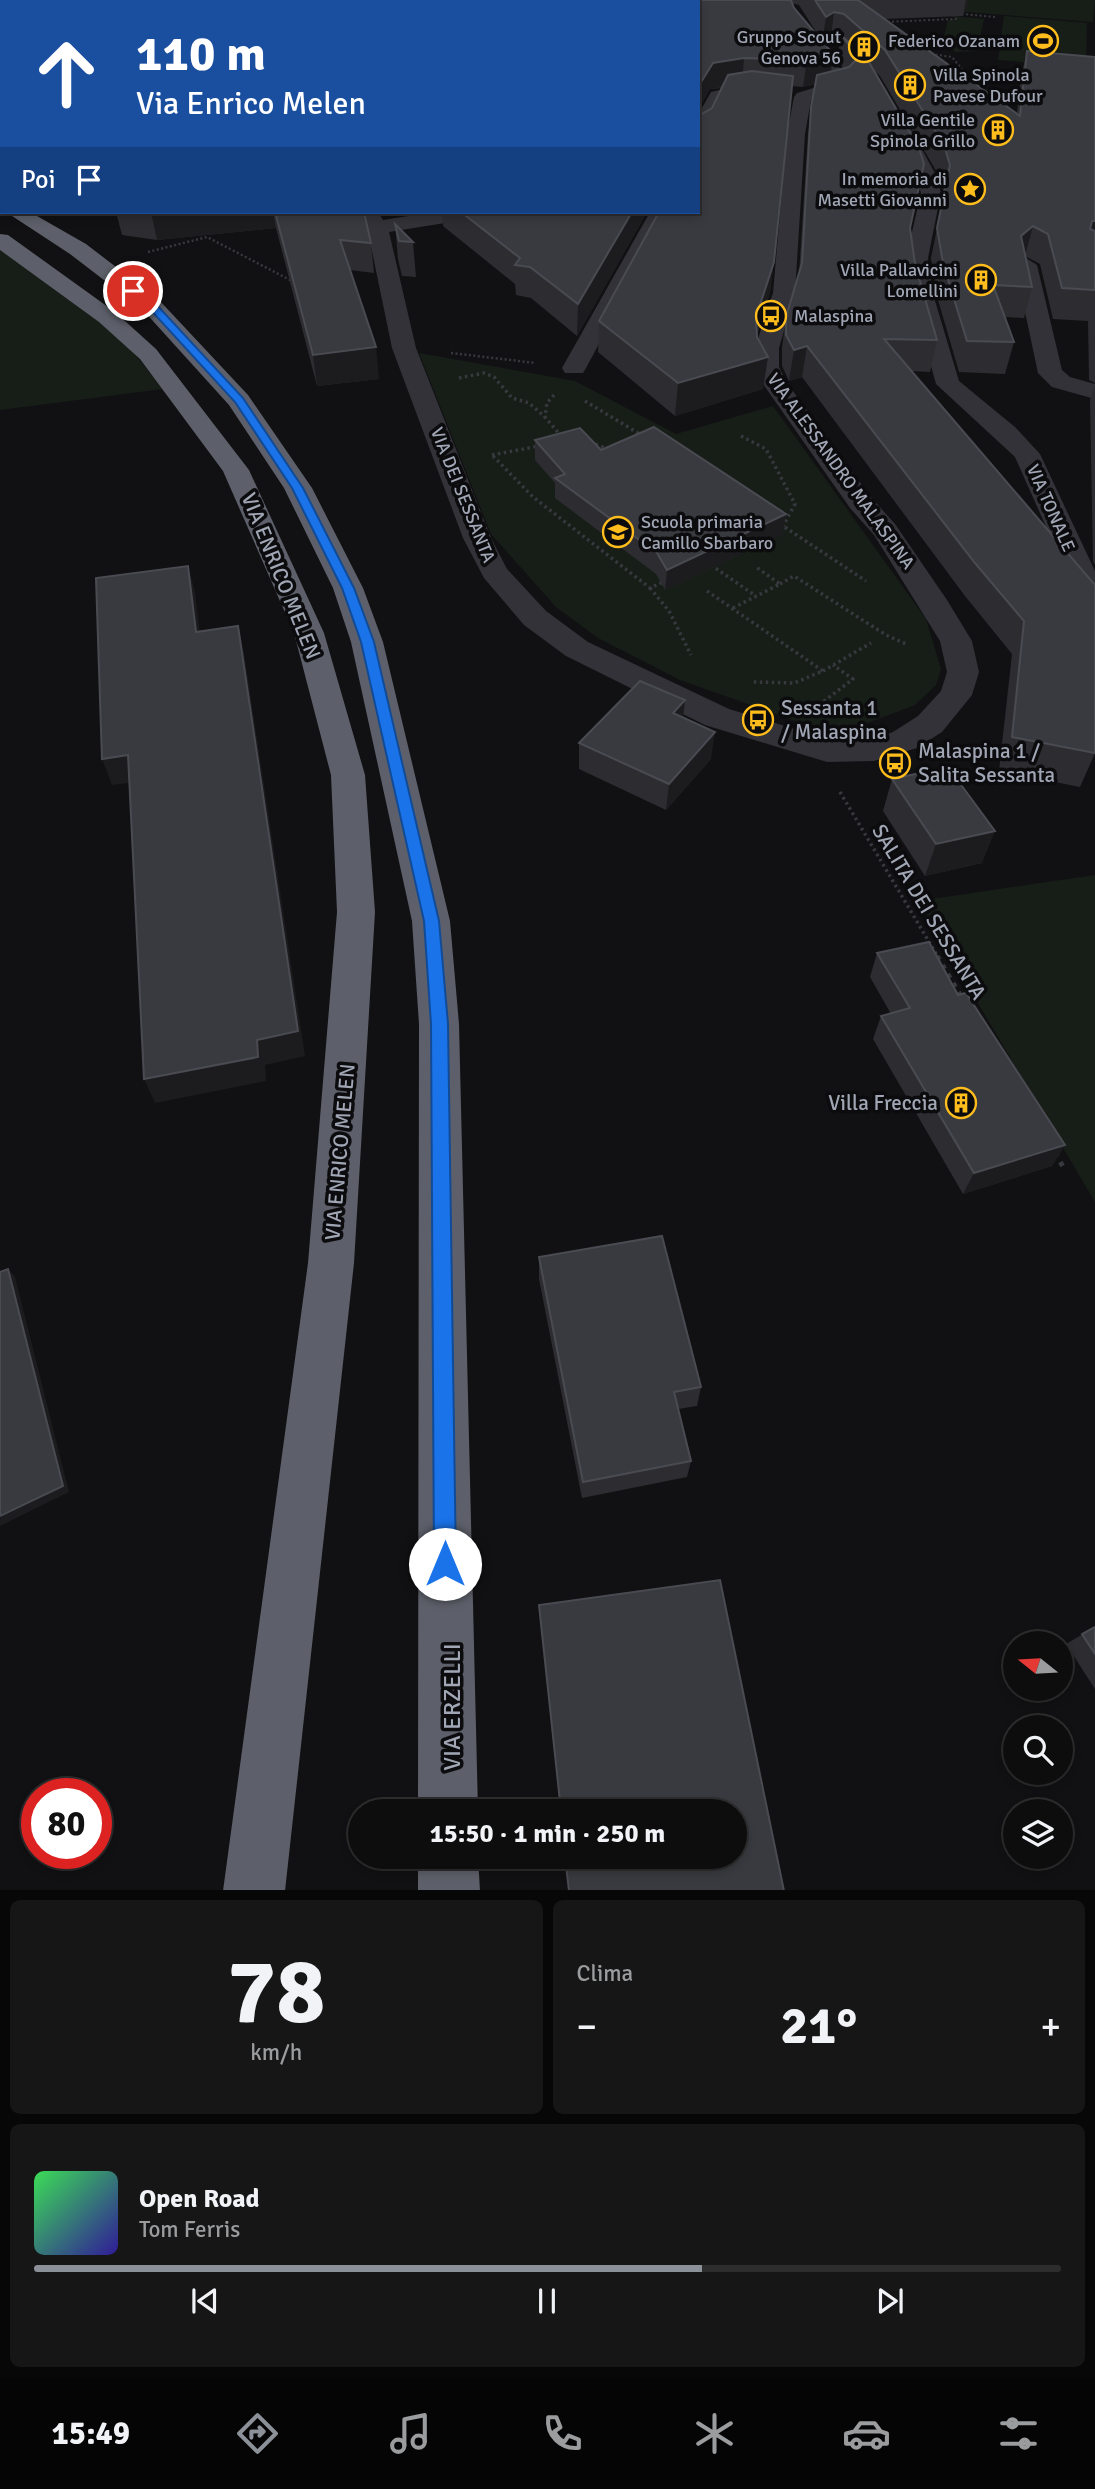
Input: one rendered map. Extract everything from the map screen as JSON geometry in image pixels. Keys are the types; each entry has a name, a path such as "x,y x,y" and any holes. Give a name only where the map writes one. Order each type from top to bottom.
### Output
{"highway":[{"path":"19,214 78,249 151,305 239,400 298,488 348,588 368,642 380,705 431,921 439,1024 450,1799"},
{"name":"VIA ENRICO MELEN","path":"0,240 107,317 148,354 197,415 236,470 309,633 348,775 356,912 331,1264 254,1890"},
{"path":"274,1890 347,1263 371,951 380,705"},
{"path":"450,1869 450,1890"}],"street":[{"path":"700,130 717,96 723,93 753,90 803,97 838,87 843,83 834,69 804,39 792,10 864,74"},
{"name":"VIA ALESSANDRO MALASPINA","path":"803,97 796,134 784,293 767,348 767,367 783,394 860,502 885,530 932,600 956,641 963,672 956,695 930,724 905,740 874,750 827,751"},
{"name":"VIA TONALE","path":"887,104 926,175 931,193 917,258 922,294 948,384 1006,432 1027,454 1095,603"},
{"path":"372,220 438,219 442,214"},
{"path":"574,368 659,214"},
{"name":"VIA DEI SESSANTA","path":"372,220 404,348 477,538 494,572 535,618 577,649 717,717 827,751"},
{"path":"1026,265 1050,373 1061,382 1095,392"},
{"name":"VIA ERZELLI","path":"450,1799 453,1602"}],"path":[{"path":"877,22 956,19 952,13 995,17"},
{"path":"923,54 953,57 979,89"},
{"path":"147,253 208,237 291,283 303,281"},
{"path":"404,348 574,368 547,403 545,417"},
{"path":"453,380 470,374 484,373 494,377 512,398 529,403 545,417 558,436 566,438"},
{"path":"560,389 648,438"},
{"path":"629,429 633,438"},
{"path":"741,436 766,449 795,504 783,526"},
{"path":"583,441 615,451"},
{"path":"492,455 540,446"},
{"path":"507,472 533,497 650,588 669,611 691,655 701,662"},
{"path":"772,519 873,586"},
{"path":"718,557 707,562 756,596"},
{"path":"756,567 780,584"},
{"path":"732,608 794,576 886,635 911,646"},
{"path":"650,588 673,578"},
{"path":"706,591 823,671"},
{"path":"745,680 794,683 823,671 871,643"},
{"path":"832,665 853,679"},
{"name":"SALITA DEI SESSANTA","path":"838,789 966,1004"},
{"path":"1051,1147 1065,1171"}],"shaded area":[{"path":"907,0 1095,0 1093,22 941,10"},
{"path":"954,16 984,19 977,51 955,52 944,37 948,20 955,19"},
{"name":"Federico Ozanam","path":"1004,16 1087,23 1086,67 998,60"},
{"path":"0,246 121,337 163,389 0,410"},
{"path":"419,353 575,381 676,434 773,406 926,619 941,669 936,685 915,705 849,730 810,726 680,680 598,638 556,607 491,534"},
{"path":"1095,875 1095,1202 918,901"}],"building":[{"path":"700,0 791,0 794,8 833,54 807,60 744,58 713,63 700,84"},
{"path":"815,0 858,0 1020,116 1027,51 1095,57 1095,221 1092,221 1090,229 1095,231 1095,290 1062,288 1048,234 1033,226 1021,236 1032,287 993,285 1014,342 967,341 943,263 937,228 950,165 944,145 885,50 844,14 834,12 826,17"},
{"path":"841,35 867,59 919,148 924,164 910,228 915,264 937,340 884,339 1095,585 1095,753 1012,737 1024,621 975,563 807,346 794,350 786,335 786,317 802,263 811,107 817,75 849,67 859,57"},
{"path":"752,71 793,76 774,262 756,317 757,337 768,357 678,383 599,321 658,214 700,214 700,115 712,108 728,75"},
{"path":"276,214 364,214 371,243 340,240 376,347 313,355"},
{"path":"464,214 631,214 578,304 530,267 515,265 520,258"},
{"path":"395,224 413,242 399,241"},
{"path":"654,427 786,514 667,570 657,553 555,478 565,474 535,440 580,428 601,450"},
{"path":"188,566 196,632 238,626 298,1031 257,1040 258,1057 144,1079 128,755 102,759 96,578"},
{"path":"640,681 685,700 673,713 715,732 669,784 579,743"},
{"path":"948,767 995,831 936,844 892,779"},
{"path":"929,942 958,995 966,993 1065,1145 974,1173 881,1016 910,1008 877,953"},
{"path":"662,1236 701,1387 674,1392 691,1461 583,1482 539,1257"},
{"path":"8,1269 63,1486 0,1516 0,1272"},
{"path":"720,1580 784,1890 569,1890 566,1869 747,1869 747,1799 560,1799 539,1605"},
{"path":"1095,1627 1095,1654 1082,1634"}],"place":[{"name":"Federico Ozanam","path":"1043,41"},
{"name":"Gruppo Scout Genova 56","path":"864,47"},
{"name":"Villa Spinola Pavese Dufour","path":"910,85"},
{"name":"Villa Gentile Spinola Grillo","path":"998,130"},
{"name":"In memoria di Masetti Giovanni","path":"970,189"},
{"name":"Villa Pallavicini Lomellini","path":"981,280"},
{"name":"Malaspina","path":"771,316"},
{"name":"Scuola primaria Camillo Sbarbaro","path":"618,532"},
{"name":"Sessanta 1 / Malaspina","path":"758,720"},
{"name":"Malaspina 1 / Salita Sessanta","path":"895,763"},
{"name":"Villa Freccia","path":"961,1103"}],"route":[{"path":"133,291 151,305 239,400 298,488 348,588 368,642 380,705 431,921 439,1024 445,1564"}]}
